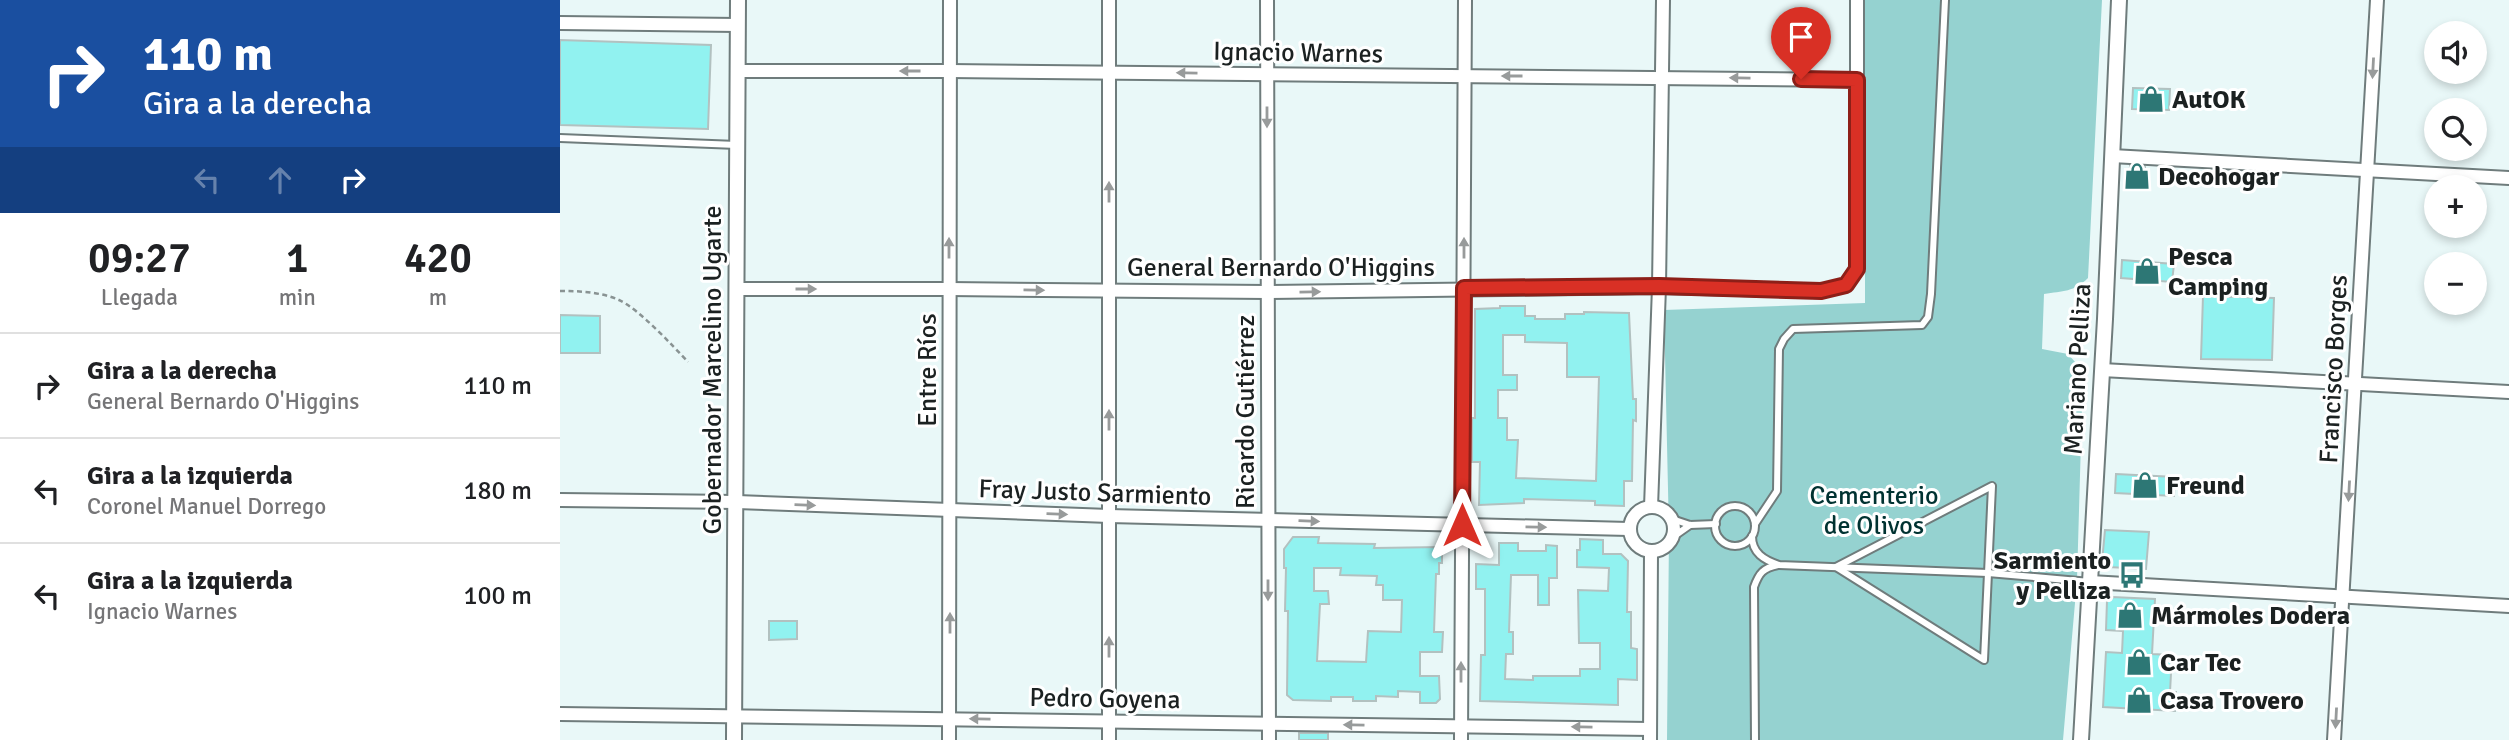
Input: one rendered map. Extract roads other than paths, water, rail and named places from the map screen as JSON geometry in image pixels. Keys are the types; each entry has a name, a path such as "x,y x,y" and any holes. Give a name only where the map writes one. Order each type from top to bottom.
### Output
{"street":[{"name":"Gobernador Marcelino Ugarte","path":"734,740 738,0"},
{"name":"Entre Ríos","path":"949,740 950,0"},
{"path":"1109,0 1109,740"},
{"name":"Ricardo Gutiérrez","path":"1267,0 1269,740"},
{"path":"1461,740 1465,0"},
{"path":"1651,507 1659,286 1663,0"},
{"path":"1857,0 1857,80"},
{"name":"Mariano Pelliza","path":"2081,740 2119,0"},
{"name":"Francisco Borges","path":"2334,740 2377,0"},
{"path":"560,23 738,25"},
{"name":"Ignacio Warnes","path":"738,72 1109,72 1857,80"},
{"name":"General Bernardo O'Higgins","path":"738,289 1267,292 1659,286 1821,291 1846,285 1857,269 1857,80"},
{"path":"2112,156 2509,178"},
{"path":"2102,370 2509,392"},
{"name":"Fray Justo Sarmiento","path":"560,500 737,502 1109,516 1629,529"},
{"path":"1644,508 1665,511 1672,519 1673,537 1664,548 1644,551 1633,542 1629,529 1633,516 1644,508"},
{"path":"1650,734 1651,552"},
{"path":"2090,582 2509,606"},
{"name":"Pedro Goyena","path":"560,714 1461,725 1650,734"}],"lane":[{"path":"1779,565 1757,553 1752,547 1752,536 1755,524 1777,491 1779,349 1783,339 1793,329 1922,326 1928,317 1945,0"},
{"path":"560,138 737,145"},
{"path":"1992,486 1984,660 1836,567 1992,486"},
{"path":"1752,536 1742,545 1728,544 1718,536 1716,524 1721,512 1732,506 1745,508 1755,524"},
{"path":"1672,519 1690,525 1716,524"},
{"path":"1673,537 1690,525"},
{"path":"1755,740 1754,587 1759,574 1767,567 1779,565 1988,573 2090,582"}],"place":[{"name":"AutOK","path":"2151,99"},
{"name":"Decohogar","path":"2137,176"},
{"name":"Pesca Camping","path":"2147,271"},
{"name":"Freund","path":"2145,485"},
{"name":"Sarmiento y Pelliza","path":"2132,575"},
{"name":"Mármoles Dodera","path":"2130,615"},
{"name":"Car Tec","path":"2139,662"},
{"name":"Casa Trovero","path":"2139,700"}],"park label":[{"name":"Cementerio de Olivos","path":"1874,510"}]}
